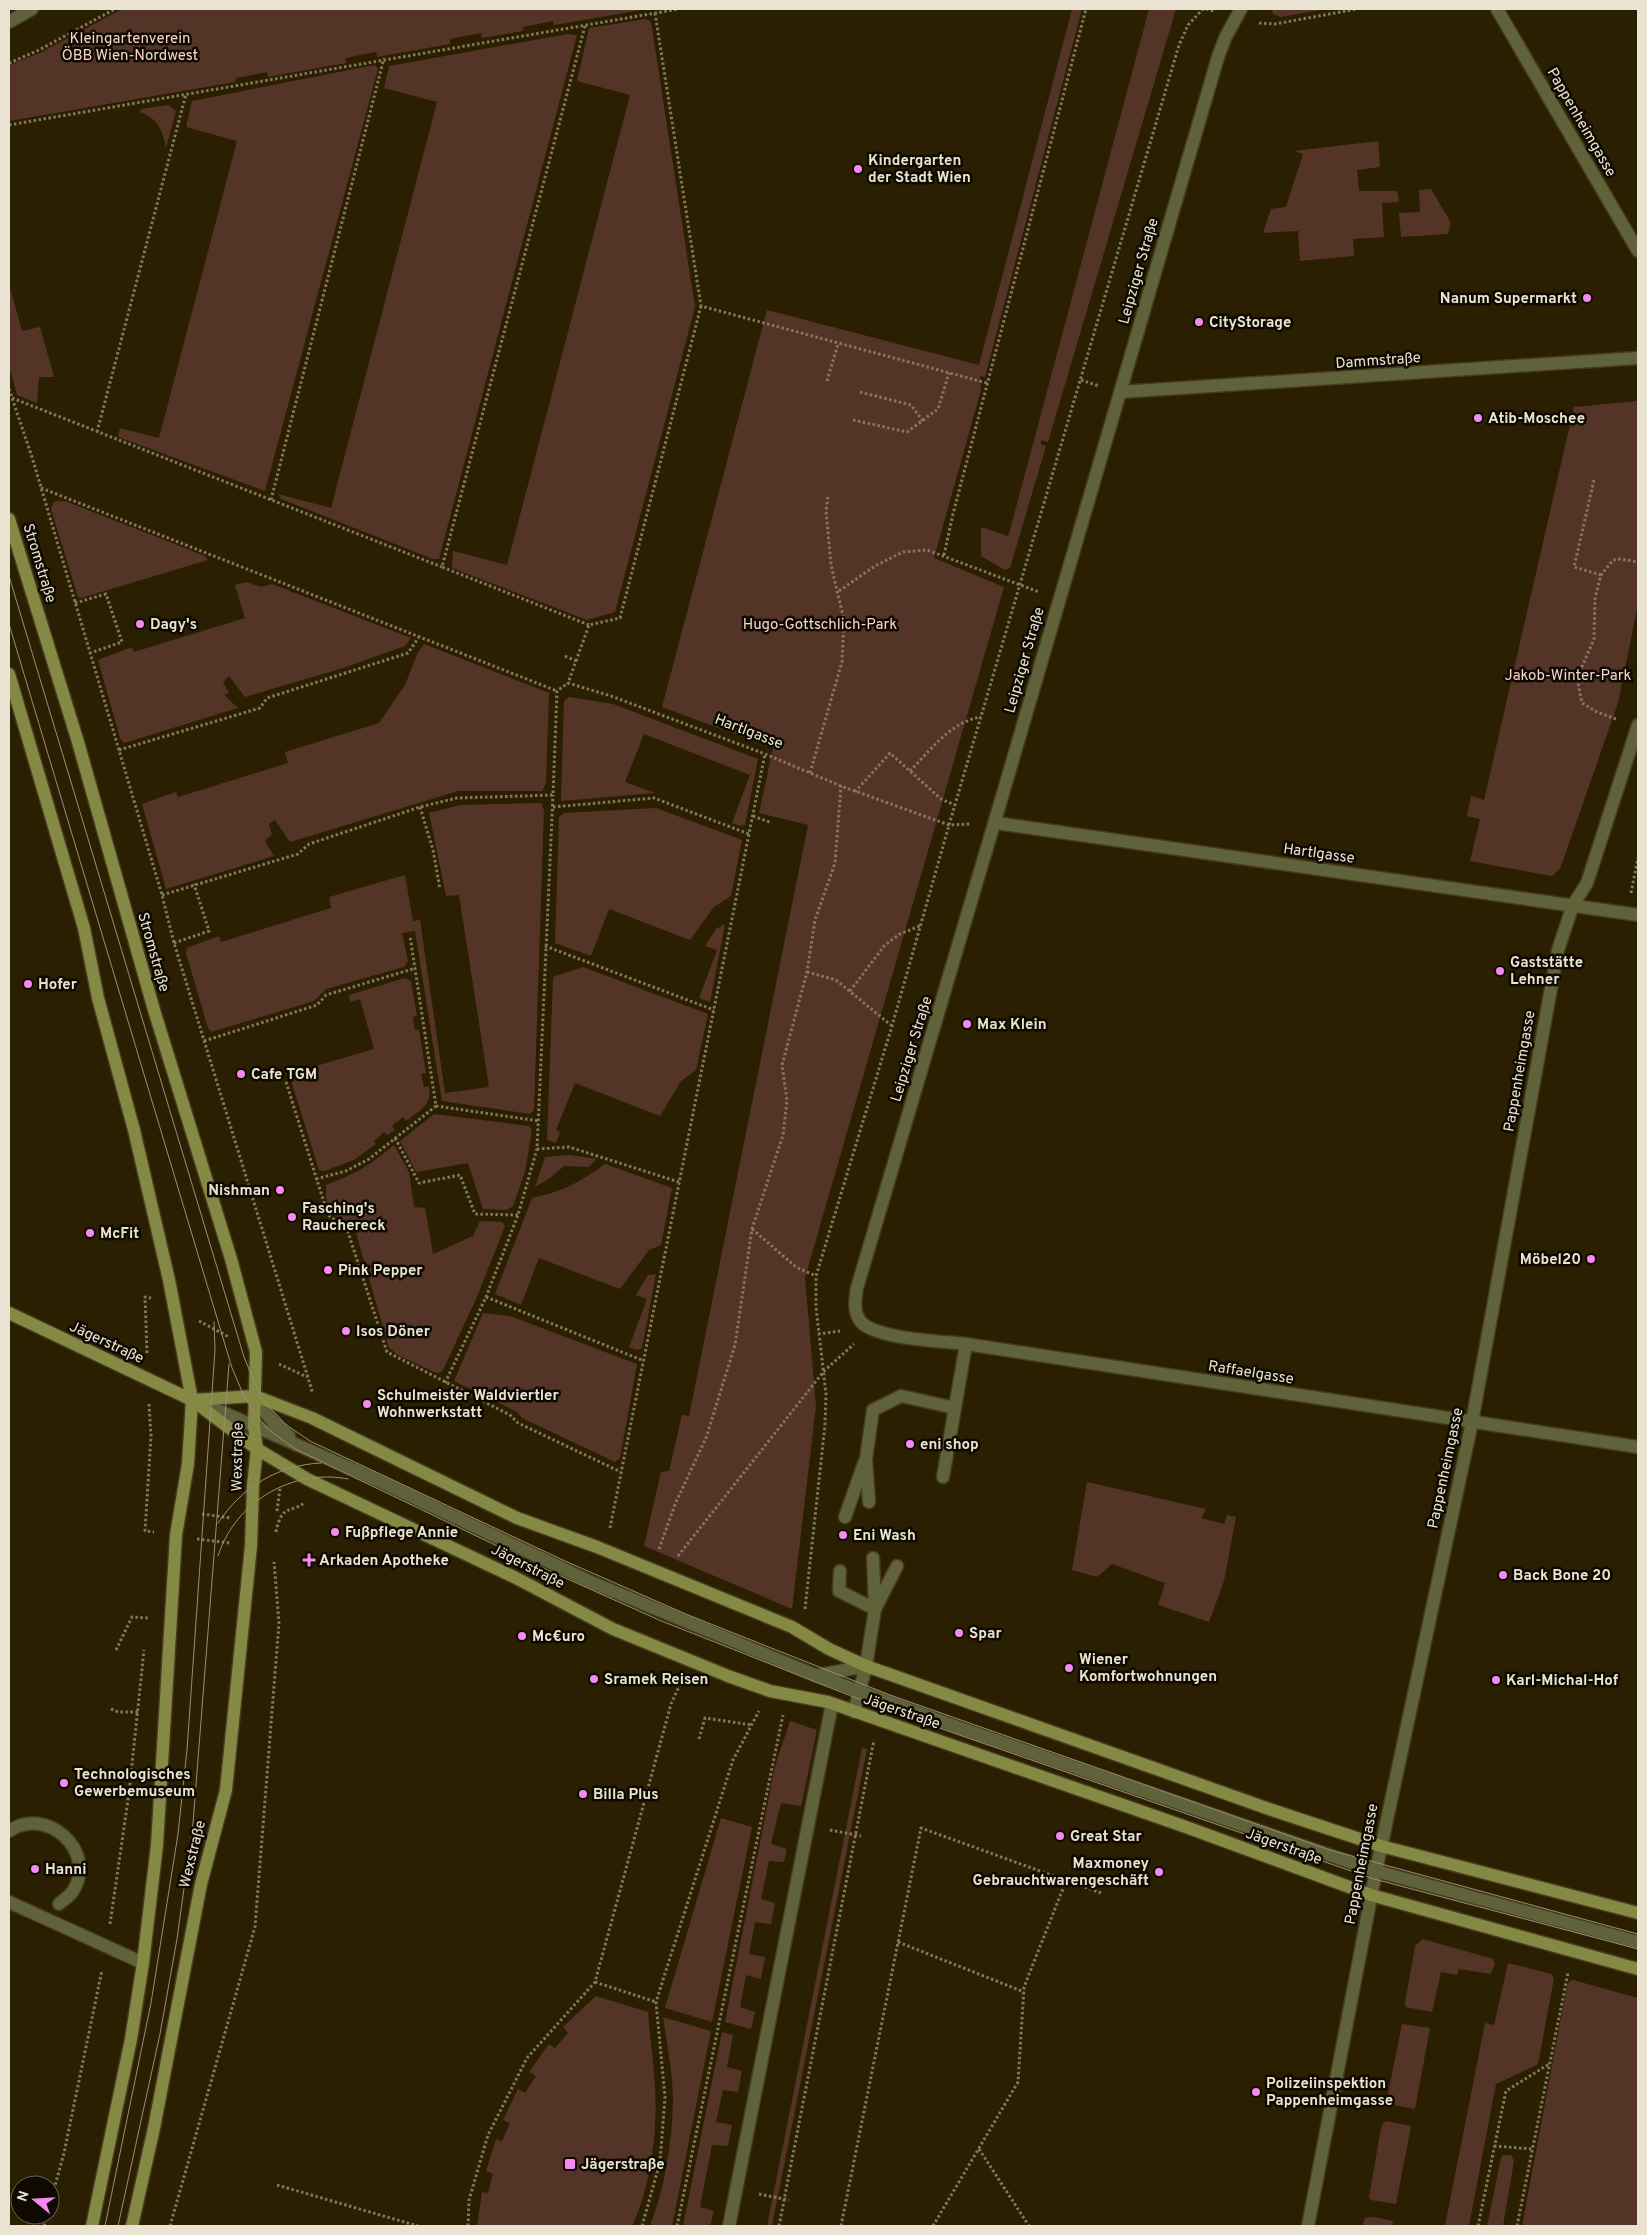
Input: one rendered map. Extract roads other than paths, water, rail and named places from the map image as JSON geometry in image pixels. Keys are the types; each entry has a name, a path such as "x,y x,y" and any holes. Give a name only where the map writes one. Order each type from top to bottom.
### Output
{"main road":[{"name":"Stromstraße","path":"9,519 78,742 154,1010 231,1259 256,1352 255,1396"},
{"path":"9,674 84,928 98,998 134,1130 169,1280 192,1400"},
{"name":"Jägerstraße","path":"9,1313 192,1400 256,1449 308,1478 467,1554 613,1629 728,1676 770,1691 832,1704 1186,1827 1371,1895 1638,1968"},
{"name":"Jägerstraße","path":"192,1400 255,1396 312,1418 517,1518 621,1557 774,1620 866,1666 1272,1810 1381,1846 1638,1912"},
{"name":"Wexstraße","path":"132,2226 154,2128 201,1884 226,1790 252,1524 256,1449 254,1426 255,1396"},
{"name":"Wexstraße","path":"92,2226 131,2039 143,1963 157,1845 176,1535 188,1464 192,1400"}],"street":[{"path":"9,22 32,9"},
{"name":"Pappenheimgasse","path":"1497,9 1638,251"},
{"name":"Leipziger Straße","path":"866,1326 856,1314 854,1302 857,1288 996,824 1058,599 1218,57 1238,13"},
{"name":"Dammstraße","path":"1120,392 1638,358"},
{"name":"Pappenheimgasse","path":"1308,2226 1371,1895 1472,1422 1558,950 1573,905 1587,883 1638,726"},
{"name":"Hartlgasse","path":"996,824 1633,914"},
{"name":"Raffaelgasse","path":"866,1326 890,1335 966,1344 1638,1447"},
{"path":"942,1477 966,1344"},
{"path":"255,1396 260,1407 270,1420 288,1436 310,1449"},
{"path":"845,1517 866,1459 873,1410 901,1396 955,1408"},
{"path":"192,1400 310,1449"},
{"name":"Jägerstraße","path":"310,1449 591,1582 815,1675 960,1728 1376,1871 1638,1942"},
{"path":"866,1459 869,1502"},
{"path":"854,1712 866,1666 875,1609 873,1558"},
{"path":"875,1609 897,1566"},
{"path":"840,1571 839,1591 875,1609"},
{"path":"815,1675 866,1666"},
{"path":"728,2226 832,1704"},
{"path":"9,1831 28,1822 43,1824 58,1830 71,1841 78,1855 80,1873 73,1892 58,1904"},
{"path":"9,1902 143,1963"}],"tram line":[{"path":"9,576 244,1357 261,1398 285,1424 310,1441 565,1561 688,1615 890,1695 1330,1850 1638,1934"},
{"path":"9,624 232,1368 244,1396 254,1413 268,1429 295,1449 541,1567 659,1620 879,1707 1374,1879 1638,1949"},
{"path":"105,2226 151,2003 178,1834 187,1750 215,1350 214,1322"},
{"path":"118,2226 160,2034 177,1939 193,1823 229,1364"},
{"path":"218,1523 238,1499 262,1480 290,1468 321,1463"},
{"path":"218,1556 226,1537 238,1520 252,1505 268,1493 287,1484 306,1479 327,1477 348,1479"}],"place":[{"name":"Kindergarten der Stadt Wien","path":"858,169"},
{"name":"Nanum Supermarkt","path":"1587,298"},
{"name":"CityStorage","path":"1199,322"},
{"name":"Atib-Moschee","path":"1478,418"},
{"name":"Dagy's","path":"140,624"},
{"name":"Gaststätte Lehner","path":"1500,971"},
{"name":"Hofer","path":"28,984"},
{"name":"Max Klein","path":"967,1024"},
{"name":"Cafe TGM","path":"241,1074"},
{"name":"Nishman","path":"280,1190"},
{"name":"Fasching's Rauchereck","path":"292,1217"},
{"name":"McFit","path":"90,1233"},
{"name":"Möbel20","path":"1591,1259"},
{"name":"Pink Pepper","path":"328,1270"},
{"name":"Isos Döner","path":"346,1331"},
{"name":"Schulmeister Waldviertler Wohnwerkstatt","path":"367,1404"},
{"name":"eni shop","path":"910,1444"},
{"name":"Fußpflege Annie","path":"335,1532"},
{"name":"Eni Wash","path":"843,1535"},
{"name":"Arkaden Apotheke","path":"309,1560"},
{"name":"Back Bone 20","path":"1503,1575"},
{"name":"Spar","path":"959,1633"},
{"name":"Mc€uro","path":"522,1636"},
{"name":"Wiener Komfortwohnungen","path":"1069,1668"},
{"name":"Sramek Reisen","path":"594,1679"},
{"name":"Karl-Michal-Hof","path":"1496,1680"},
{"name":"Technologisches Gewerbemuseum","path":"64,1783"},
{"name":"Billa Plus","path":"583,1794"},
{"name":"Great Star","path":"1060,1836"},
{"name":"Hanni","path":"35,1869"},
{"name":"Maxmoney Gebrauchtwarengeschäft","path":"1159,1872"},
{"name":"Polizeiinspektion Pappenheimgasse","path":"1256,2092"},
{"name":"Jägerstraße","path":"570,2164"}],"park label":[{"name":"Kleingartenverein ÖBB Wien-Nordwest","path":"130,46"},
{"name":"Hugo-Gottschlich-Park","path":"820,624"},
{"name":"Jakob-Winter-Park","path":"1568,675"}]}
